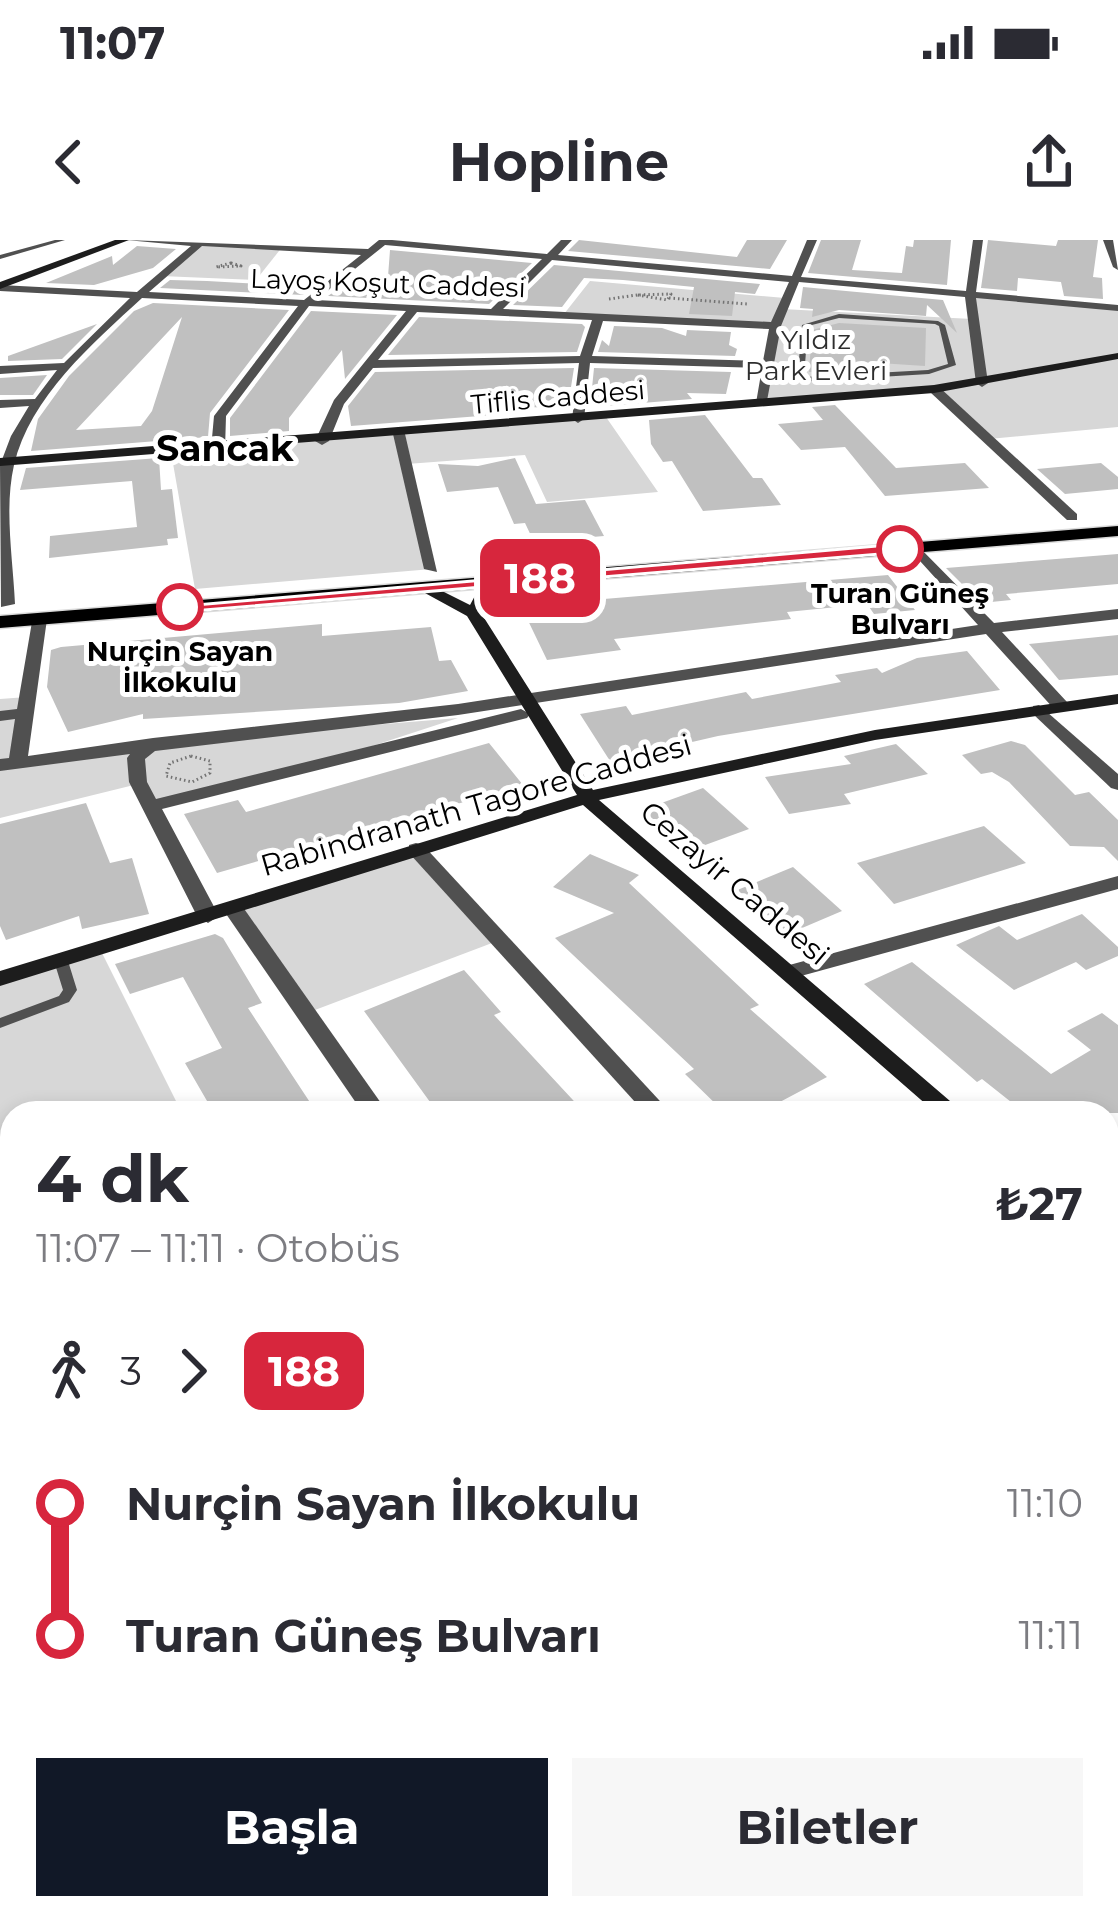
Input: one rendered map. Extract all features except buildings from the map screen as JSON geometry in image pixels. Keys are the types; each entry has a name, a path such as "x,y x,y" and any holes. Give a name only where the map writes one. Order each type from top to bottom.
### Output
{"main road":[{"path":"2,610 39,620 427,578 1118,514"},
{"path":"2,610 427,578 507,580 1118,531"}],"street":[{"path":"0,287 128,240 368,252"},
{"path":"495,311 567,240"},
{"path":"762,403 775,326 812,240"},
{"path":"978,240 970,297 982,382"},
{"path":"1108,240 1118,266"},
{"path":"218,448 220,416 306,303 384,241 1118,308"},
{"path":"2,610 4,462 68,366 136,296 200,244"},
{"name":"Layoş Koşut Caddesi","path":"0,287 775,326"},
{"path":"322,441 338,403 414,308"},
{"path":"578,419 585,359 598,316"},
{"name":"Tiflis Caddesi","path":"4,462 322,441 934,388 1118,356"},
{"path":"371,364 585,359 767,365"},
{"path":"0,370 68,366"},
{"path":"934,388 1072,517"},
{"path":"0,404 40,403"},
{"path":"399,434 427,578 472,613 483,596 507,580"},
{"path":"915,548 1061,706"},
{"name":"Cezayir Caddesi","path":"472,613 585,798 938,1101"},
{"path":"39,620 25,713 9,764 153,743 531,705 985,628 1118,614"},
{"name":"Rabindranath Tagore Caddesi","path":"0,979 585,798 773,754 1118,698"},
{"path":"150,806 531,705"},
{"path":"1039,710 1118,784"},
{"path":"0,716 25,713"},
{"path":"153,743 136,758 138,782 208,916"},
{"path":"416,849 648,1101"},
{"path":"790,972 1118,882"},
{"path":"233,908 368,1101"}],"lane":[{"path":"0,257 62,240"},
{"path":"839,316 942,325 952,365 881,376 800,380 805,326 839,316"},
{"path":"874,364 891,392"},
{"path":"0,1023 64,998 70,990 61,961"}],"path":[{"path":"610,299 609,295 668,299 661,311"},
{"path":"205,758 213,764 206,777 183,783 166,776 176,760 205,758"}],"green space":[{"path":"199,244 283,246 256,280 161,276"},
{"name":"Yıldız Park Evleri","path":"590,281 785,298 782,309 972,319 970,297 1118,308 1118,427 989,439 934,389 762,403 775,327 564,314"},
{"path":"606,417 658,492 547,502 525,455 407,464 432,569 195,589 171,452"},
{"path":"27,697 18,761 153,743 458,718 354,752 150,806 138,784 0,818 0,699"},
{"path":"416,849 500,940 307,1013 233,908"},
{"path":"100,949 176,1101 0,1101 0,979"}],"bus line":[{"name":"188","path":"180,607 900,549"}],"place":[{"name":"Turan Güneş Bulvarı","path":"900,549"},
{"name":"Nurçin Sayan İlkokulu","path":"180,607"}],"district":[{"name":"Sancak","path":"225,448"}]}
